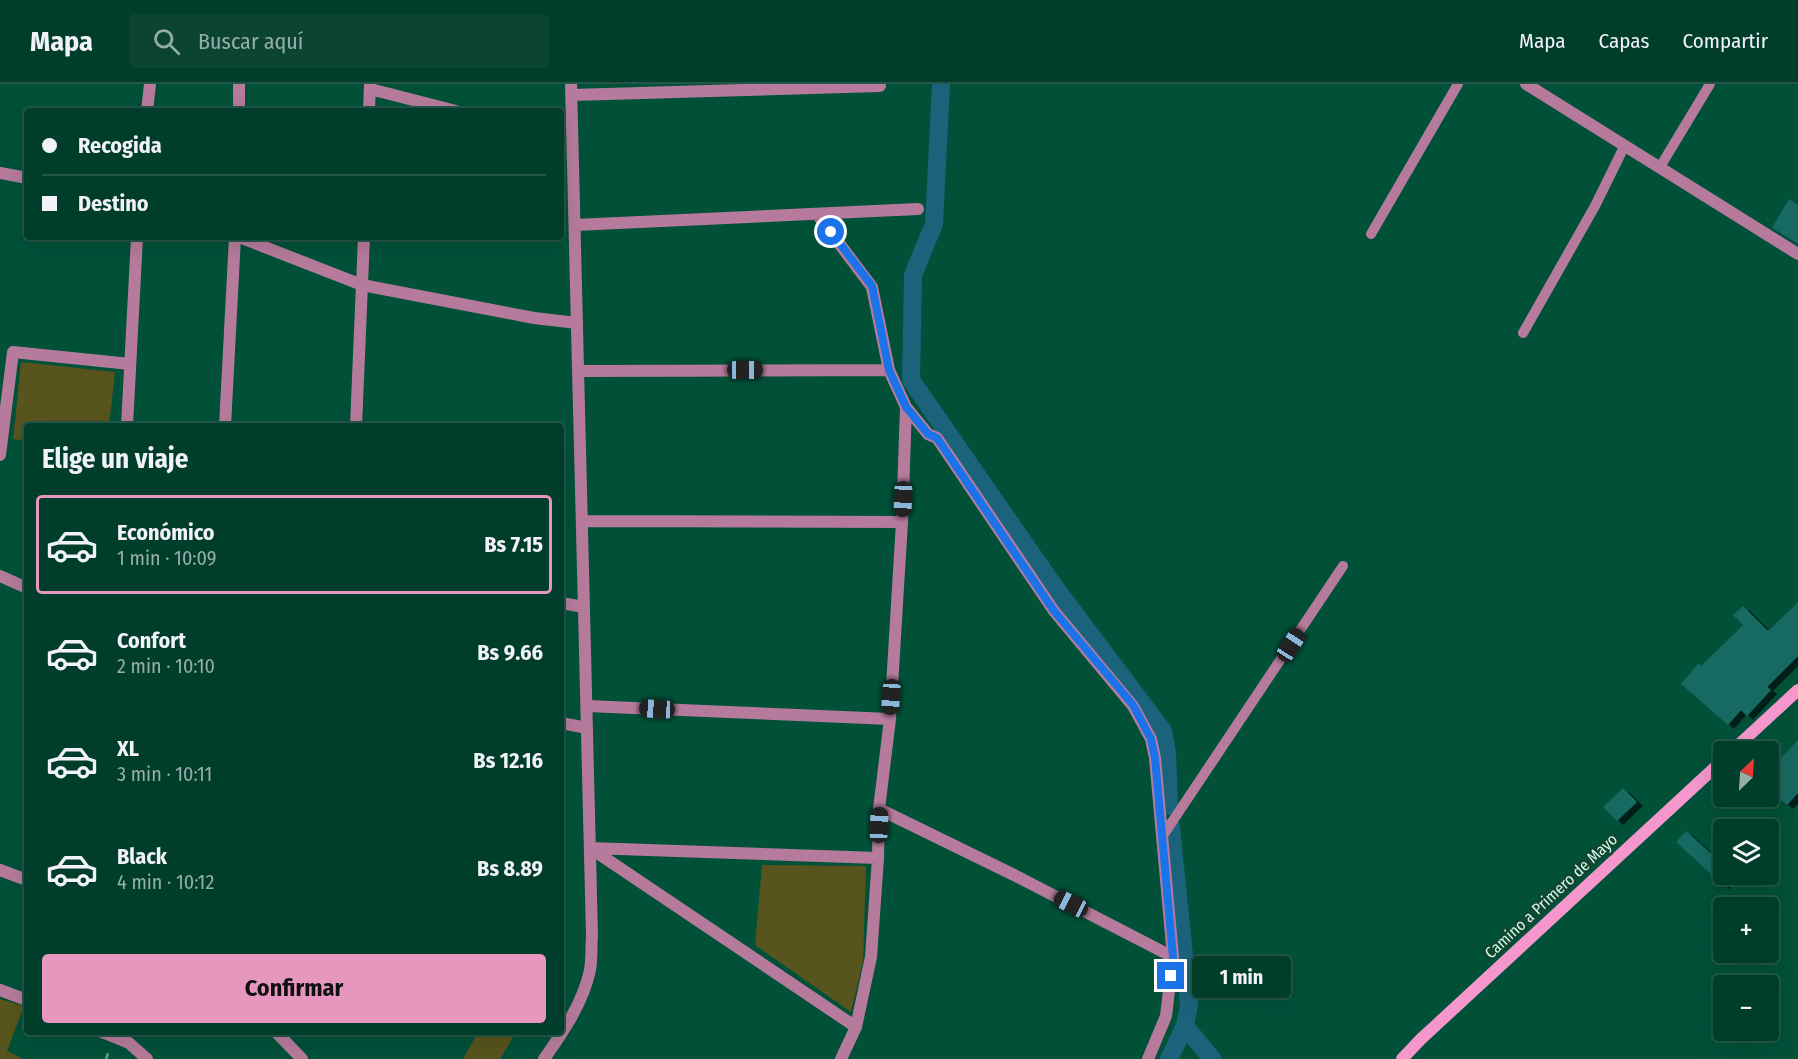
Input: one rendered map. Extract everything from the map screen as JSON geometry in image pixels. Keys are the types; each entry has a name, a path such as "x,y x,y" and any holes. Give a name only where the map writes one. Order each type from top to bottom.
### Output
{"main road":[{"path":"1743,741 1798,690"},
{"name":"Camino a Primero de Mayo","path":"1402,1059 1713,769"}],"street":[{"path":"147,108 150,84"},
{"path":"239,84 239,108"},
{"path":"1526,84 1798,254"},
{"path":"564,1028 579,1003 590,969 592,936 575,225 567,139 571,90 880,86"},
{"path":"369,108 370,87 445,108"},
{"path":"0,173 24,177"},
{"path":"575,225 918,209"},
{"path":"817,214 872,286 889,370 906,407 928,434 937,438 1054,611 1133,705 1151,739 1155,758 1173,957 1166,1016 1148,1059"},
{"path":"127,423 137,240"},
{"path":"225,423 237,240"},
{"path":"245,240 362,285 534,318 577,323"},
{"path":"356,423 364,240"},
{"path":"0,455 13,352 130,364"},
{"path":"578,371 889,370"},
{"path":"841,1059 856,1026 871,957 879,809 890,719 902,522 906,407"},
{"path":"582,521 902,522"},
{"path":"0,576 24,587"},
{"path":"564,604 584,608"},
{"path":"587,706 890,719"},
{"path":"564,724 587,729"},
{"path":"879,809 1173,957"},
{"path":"590,848 878,858"},
{"path":"590,848 856,1026"},
{"path":"0,870 24,879"},
{"path":"0,990 24,999"},
{"path":"109,1035 129,1043 147,1059"},
{"path":"279,1035 302,1059"},
{"path":"544,1059 560,1035"}],"lane":[{"path":"1371,234 1458,84"},
{"path":"1660,167 1710,84"},
{"path":"1522,333 1595,206 1624,145"},
{"path":"1162,837 1343,566"}],"shaded area":[{"path":"21,362 115,372 109,423 24,423 24,441 13,439"},
{"path":"762,865 866,866 863,962 851,1012 755,945"},
{"path":"0,999 24,1006 7,1051 23,1059 0,1059"},
{"path":"476,1035 514,1035 500,1059 463,1059"}],"building":[{"path":"1789,199 1798,205 1798,244 1772,228"},
{"path":"1798,602 1798,656 1767,687 1771,690 1747,716 1741,710 1728,725 1681,684 1698,664 1701,666 1743,625 1733,615 1743,606 1768,631"},
{"path":"1798,740 1798,793 1787,805 1779,798 1779,760"},
{"path":"1623,788 1637,802 1617,821 1603,807"},
{"path":"1686,831 1713,855 1713,876 1676,842"}],"waterway":[{"path":"941,84 934,224 913,275 911,380 1054,586 1163,731 1167,753 1169,806"},
{"path":"1171,827 1189,1005 1185,1026 1212,1059"},
{"path":"1169,1059 1185,1026"}],"route":[{"path":"831,232 872,286 889,370 906,407 928,434 937,438 1054,611 1133,705 1151,739 1155,758 1173,957 1171,976"}]}
